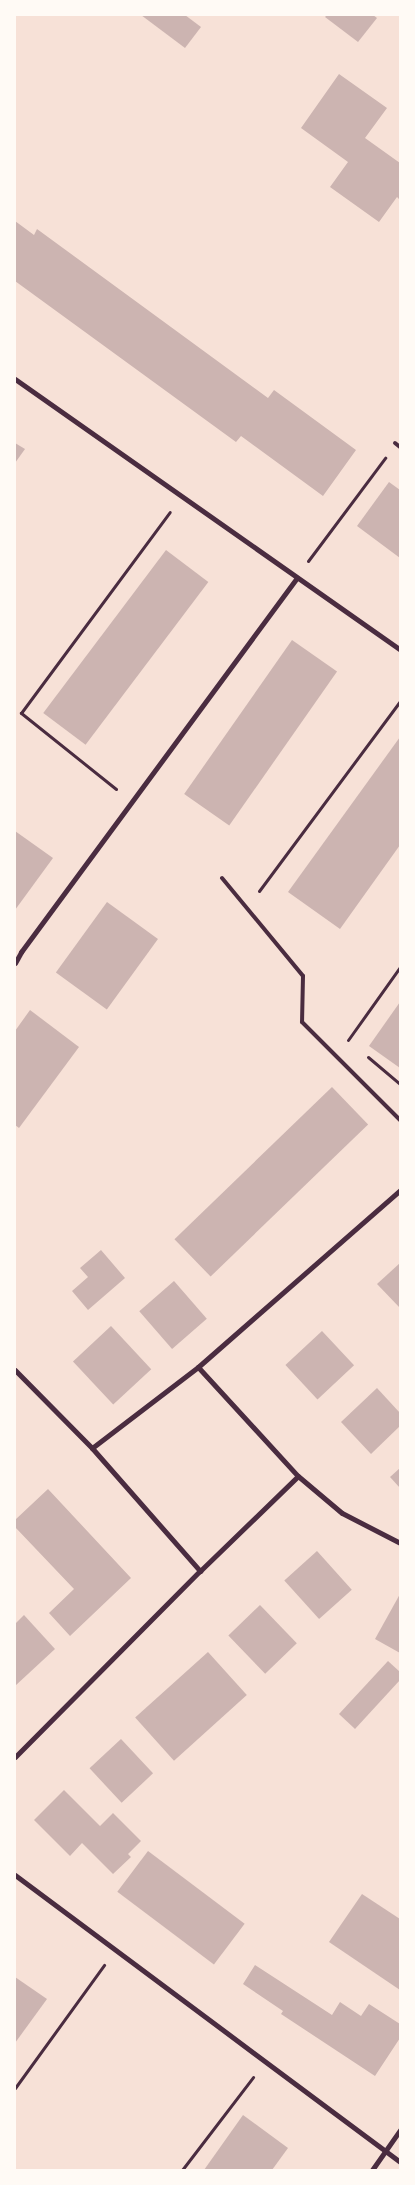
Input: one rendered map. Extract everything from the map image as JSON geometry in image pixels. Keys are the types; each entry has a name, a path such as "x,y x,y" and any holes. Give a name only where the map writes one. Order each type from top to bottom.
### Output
{"street":[{"path":"15,379 400,650"},
{"path":"15,964 296,578"},
{"path":"92,1448 198,1367 400,1190"},
{"path":"198,1367 298,1476 342,1513 400,1543"},
{"path":"15,1370 92,1448 200,1571"},
{"path":"15,1757 200,1571 298,1476"},
{"path":"15,1875 400,2162"},
{"path":"372,2170 400,2130"}],"lane":[{"path":"395,443 400,447"},
{"path":"222,878 303,976 302,1022 400,1120"}],"path":[{"path":"296,578 395,443"},
{"path":"132,801 21,713 181,496"},
{"path":"246,908 400,701"},
{"path":"355,1046 348,1040 400,966"},
{"path":"362,1052 400,1084"},
{"path":"15,2088 115,1949"},
{"path":"182,2170 265,2061"}],"building":[{"path":"141,15 185,15 201,27 185,48"},
{"path":"327,15 373,15 377,18 358,42 325,17"},
{"path":"339,74 387,108 365,138 400,163 400,200 397,197 379,222 330,187 348,162 301,128"},
{"path":"15,221 34,235 37,229 268,398 274,390 356,450 323,496 241,436 236,442 15,281"},
{"path":"15,443 25,449 15,463"},
{"path":"389,482 400,490 400,558 357,526"},
{"path":"166,550 208,582 86,745 43,713"},
{"path":"292,640 337,672 229,826 184,794"},
{"path":"400,737 400,845 340,929 288,892"},
{"path":"15,831 53,858 15,910"},
{"path":"107,902 158,939 107,1009 56,972"},
{"path":"400,1002 400,1068 369,1046"},
{"path":"30,1010 79,1047 19,1128 15,1125 15,1031"},
{"path":"332,1087 368,1124 211,1277 174,1239"},
{"path":"101,1250 125,1278 88,1310 72,1291 88,1277 80,1268"},
{"path":"400,1263 400,1308 377,1284"},
{"path":"174,1281 207,1319 172,1349 139,1311"},
{"path":"111,1326 151,1369 113,1405 73,1361"},
{"path":"322,1331 354,1365 317,1399 285,1365"},
{"path":"377,1388 400,1413 400,1426 371,1454 341,1422"},
{"path":"400,1468 400,1488 390,1477"},
{"path":"48,1489 131,1578 70,1636 49,1613 74,1589 15,1527 15,1520"},
{"path":"317,1551 352,1590 319,1619 284,1580"},
{"path":"400,1594 400,1653 375,1639"},
{"path":"260,1605 297,1643 265,1674 228,1636"},
{"path":"24,1615 55,1649 15,1686 15,1624"},
{"path":"208,1652 247,1695 174,1761 135,1718"},
{"path":"388,1661 400,1672 400,1680 355,1729 339,1714"},
{"path":"121,1739 153,1773 122,1803 90,1768"},
{"path":"64,1790 100,1826 113,1813 141,1841 128,1854 131,1857 113,1874 82,1843 70,1856 34,1820"},
{"path":"148,1851 245,1924 214,1965 117,1892"},
{"path":"362,1894 400,1919 400,1990 329,1942"},
{"path":"255,1965 332,2015 340,2002 361,2016 369,2004 400,2024 400,2038 375,2076 281,2014 283,2011 243,1984"},
{"path":"15,1977 47,1999 15,2043"},
{"path":"243,2115 288,2148 272,2170 204,2170"}]}
